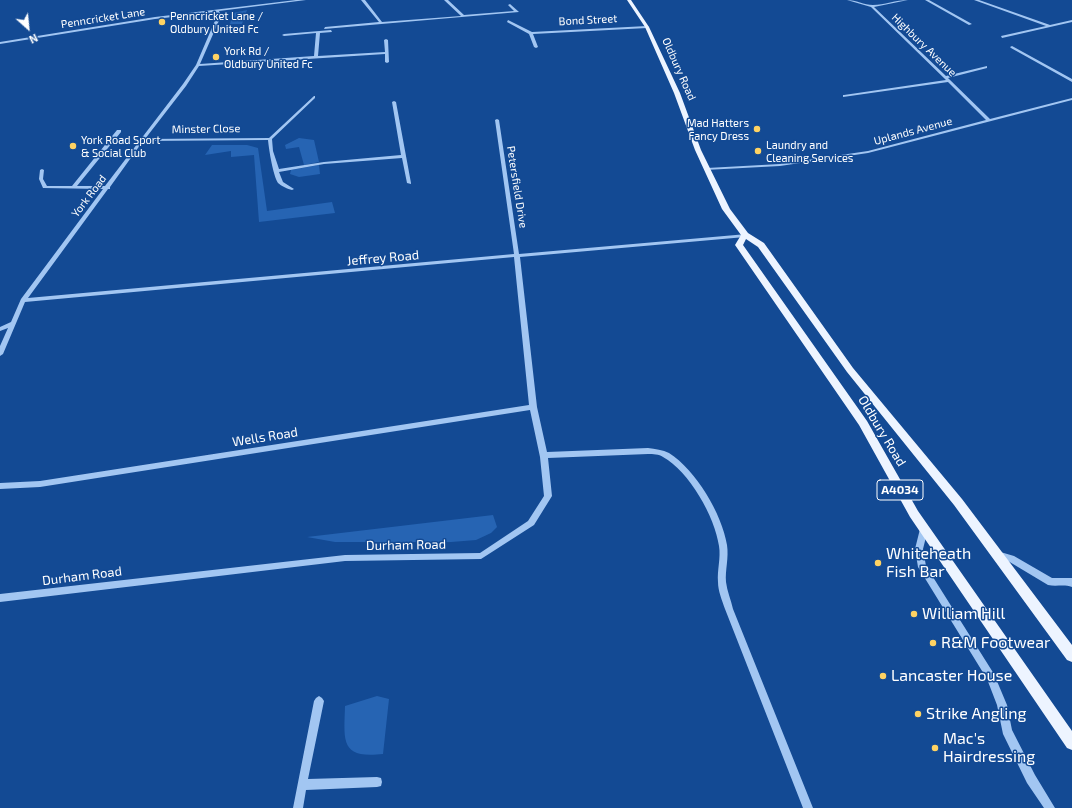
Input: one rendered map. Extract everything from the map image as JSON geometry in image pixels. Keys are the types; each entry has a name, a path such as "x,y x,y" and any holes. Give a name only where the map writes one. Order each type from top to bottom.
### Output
{"main road":[{"name":"Oldbury Road","path":"629,0 647,27 707,170 726,209 745,235 761,245 850,370 958,502 1072,656"},
{"name":"Oldbury Road","path":"745,235 739,245 863,423 924,529 1072,743"}],"street":[{"name":"Penncricket Lane","path":"0,43 155,18 217,11 247,4 304,0"},
{"path":"363,0 381,23"},
{"path":"446,0 463,16"},
{"path":"849,0 872,6"},
{"name":"Highbury Avenue","path":"872,6 906,0"},
{"path":"927,0 970,24"},
{"path":"976,0 1050,26"},
{"path":"325,28 517,12 510,6"},
{"name":"Highbury Avenue","path":"872,6 989,120"},
{"name":"York Road","path":"0,354 23,300 108,188 142,140 184,87 198,65 219,16 217,11"},
{"path":"508,21 531,33 536,47"},
{"path":"1002,37 1072,21"},
{"name":"Bond Street","path":"531,33 647,27"},
{"path":"284,35 343,30"},
{"path":"316,58 318,32"},
{"path":"386,40 387,62"},
{"path":"1012,47 1072,81"},
{"path":"198,65 386,53"},
{"path":"944,77 986,67"},
{"path":"844,96 949,81"},
{"path":"292,189 281,183 276,171 270,139 314,97"},
{"name":"Uplands Avenue","path":"707,170 780,165 855,154 1072,98"},
{"path":"394,102 409,183"},
{"name":"Petersfield Drive","path":"497,120 517,257"},
{"path":"73,188 119,131"},
{"name":"Minster Close","path":"142,140 270,139"},
{"path":"276,171 324,163 404,156"},
{"path":"42,170 41,180 45,187 108,188"},
{"name":"Jeffrey Road","path":"23,300 517,257 745,235"},
{"name":"Durham Road","path":"0,598 345,558 480,556 531,523 548,496 544,455 533,407 517,257"},
{"path":"0,329 13,323"},
{"name":"Wells Road","path":"0,486 40,484 533,407"},
{"path":"544,455 648,451 664,454 682,468 695,484 710,507 722,539 725,560 722,583 729,609 808,808"},
{"path":"924,529 919,549 922,567 990,677 1002,705 1007,731 1032,779 1050,808"},
{"path":"997,554 1011,558 1051,582 1070,582 1072,584"},
{"path":"298,808 319,701"},
{"path":"302,785 378,782"}],"shaded area":[{"path":"247,10 242,24 230,24 233,13"},
{"path":"299,138 314,140 319,162 304,165 299,147 286,149 285,145"},
{"path":"212,145 247,145 258,148 267,211 332,202 335,213 259,222 254,155 231,157 231,151 205,155"},
{"path":"319,165 320,174 299,177 290,174 291,170"},
{"path":"493,515 497,527 491,533 476,540 451,542 335,542 307,537"},
{"path":"377,696 389,699 383,754 359,754 352,750 345,738 345,706"}],"place":[{"name":"Penncricket Lane / Oldbury United Fc","path":"162,22"},
{"name":"York Rd / Oldbury United Fc","path":"216,57"},
{"name":"Mad Hatters Fancy Dress","path":"757,129"},
{"name":"York Road Sport & Social Club","path":"73,146"},
{"name":"Laundry and Cleaning Services","path":"758,151"},
{"name":"Whiteheath Fish Bar","path":"878,563"},
{"name":"William Hill","path":"914,614"},
{"name":"R&M Footwear","path":"933,643"},
{"name":"Lancaster House","path":"883,676"},
{"name":"Strike Angling","path":"918,714"},
{"name":"Mac's Hairdressing","path":"935,748"}]}
